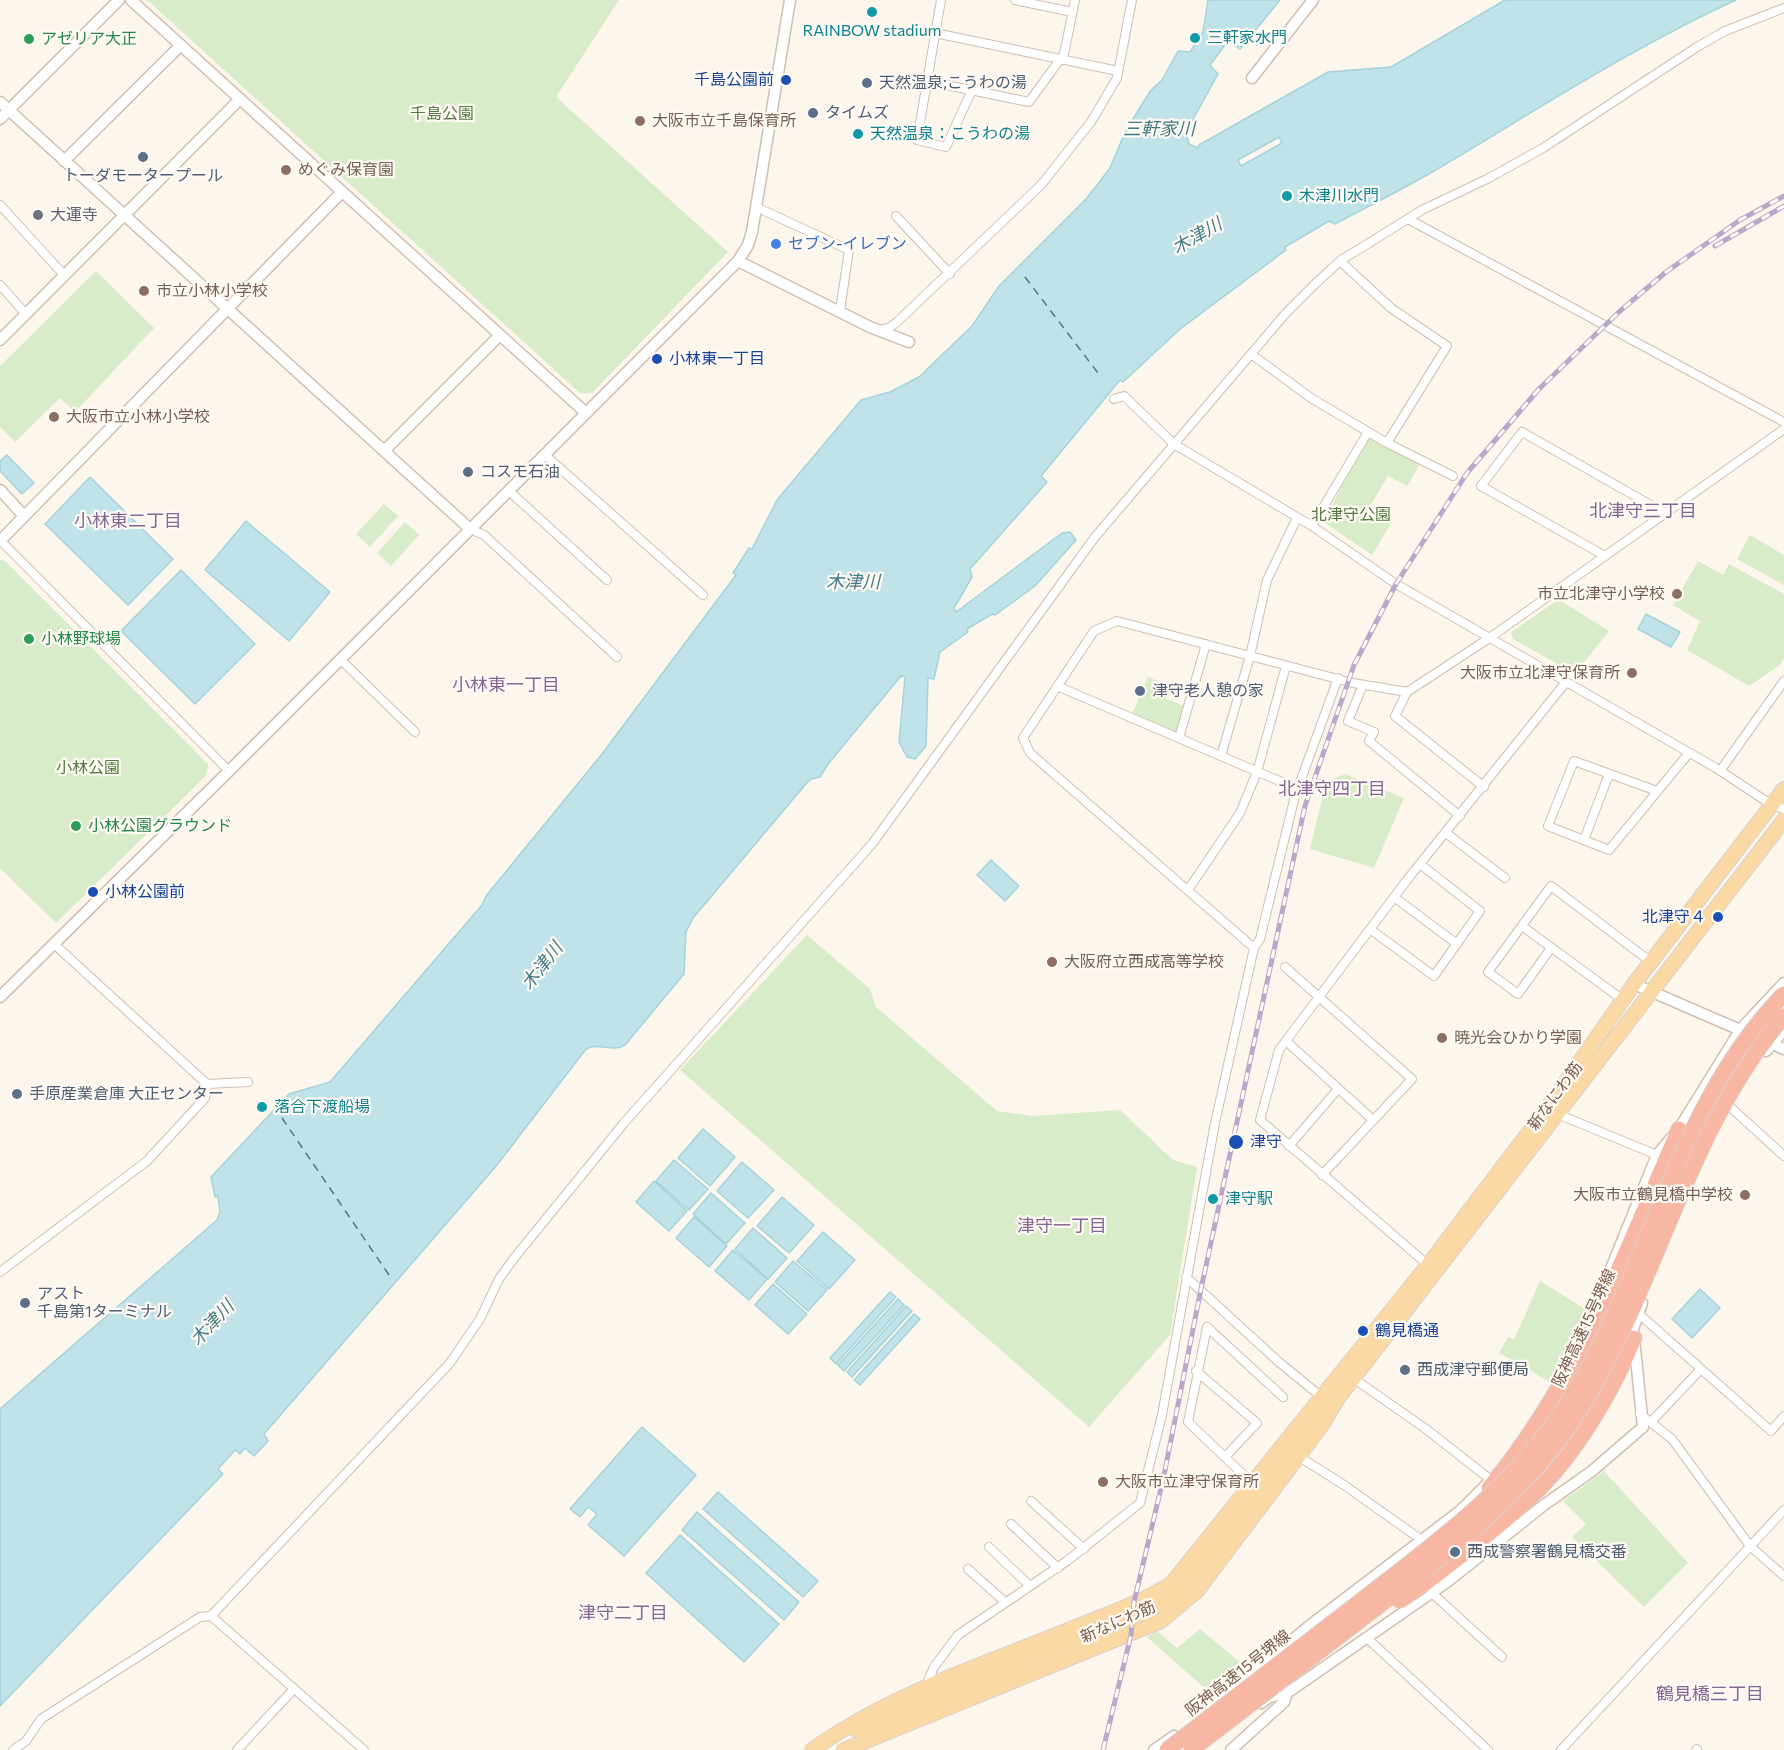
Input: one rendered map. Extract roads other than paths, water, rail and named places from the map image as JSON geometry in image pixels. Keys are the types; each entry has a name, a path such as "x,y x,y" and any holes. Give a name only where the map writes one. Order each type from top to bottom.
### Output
{"highway":[{"name":"阪神高速15号堺線","path":"1167,1750 1453,1528 1507,1480 1550,1429 1569,1401 1600,1342 1706,1102 1737,1051 1784,994"},
{"name":"阪神高速15号堺線","path":"1191,1750 1435,1563 1492,1513 1538,1466 1581,1408 1613,1350 1719,1110 1749,1060 1784,1016"},
{"path":"1453,1528 1517,1452 1565,1380 1589,1334 1659,1161 1679,1129"},
{"path":"1224,1725 1362,1625 1422,1586 1500,1524 1540,1487 1580,1436 1623,1365 1634,1338"}],"main road":[{"name":"新なにわ筋","path":"1330,1398 1353,1378 1552,1111 1634,984 1778,807 1784,789"},
{"name":"新なにわ筋","path":"814,1750 835,1748 913,1706 1144,1613 1174,1595 1330,1398 1428,1265 1650,992 1784,820"},
{"path":"835,1748 1161,1621 1197,1591 1298,1456 1330,1398"},
{"path":"814,1750 842,1729 926,1686 1155,1594 1171,1584 1251,1482 1330,1398"}],"street":[{"path":"0,119 119,0"},
{"path":"131,0 586,413"},
{"path":"0,997 230,771 738,261 748,244 756,207 790,0"},
{"path":"941,0 917,140 946,147 971,92"},
{"path":"1015,0 1072,12"},
{"path":"927,81 971,92 1029,102 1061,60 1075,0"},
{"path":"878,330 884,330 897,322 950,274 1041,185 1091,122 1113,87 1132,0"},
{"path":"1252,78 1313,0"},
{"path":"212,1617 450,1363 480,1319 499,1279 516,1257 624,1123 872,844 1095,537 1286,313 1340,261 1422,210 1489,178 1543,148 1725,31 1784,8"},
{"path":"935,33 1118,71"},
{"path":"64,161 181,45"},
{"path":"0,340 240,99"},
{"path":"0,102 470,529 484,536 617,657"},
{"path":"230,771 0,541 226,307 342,192"},
{"path":"0,205 64,275"},
{"path":"756,207 849,250 840,311"},
{"path":"896,216 950,274"},
{"path":"1408,219 1784,422"},
{"path":"738,261 878,330 909,342"},
{"path":"1340,261 1391,308 1448,346 1387,443"},
{"path":"0,285 26,314"},
{"path":"384,451 500,335"},
{"path":"1251,354 1311,398 1387,443 1453,476"},
{"path":"1114,399 1124,396 1174,444 1312,526 1396,584 1720,771 1778,807"},
{"path":"1484,787 1395,716 1407,692 1488,639 1784,429"},
{"path":"1312,526 1368,432"},
{"path":"1605,556 1481,486 1522,432 1665,513"},
{"path":"545,455 704,595"},
{"path":"0,490 24,516"},
{"path":"509,491 607,580"},
{"path":"1221,756 1250,656 1267,580 1297,518"},
{"path":"1254,948 1030,753 1023,738 1094,631 1117,621 1363,685 1407,692"},
{"path":"1179,738 1206,644"},
{"path":"341,660 416,732"},
{"path":"1188,890 1240,813 1257,772 1286,666"},
{"path":"926,1686 934,1666 958,1635 1058,1568 1140,1503 1162,1415 1215,1123 1254,948 1260,939 1298,789 1338,678"},
{"path":"1720,771 1784,681"},
{"path":"1428,1265 1260,1120 1279,1050 1394,897 1566,682"},
{"path":"1363,685 1348,721 1374,732 1369,741 1460,816"},
{"path":"1057,686 1298,789"},
{"path":"1657,791 1574,761 1548,826 1609,850 1689,753"},
{"path":"1584,840 1609,774"},
{"path":"1446,833 1505,878"},
{"path":"1370,928 1434,976 1480,911 1420,864"},
{"path":"1551,948 1518,994 1488,972 1551,886 1651,962"},
{"path":"1394,897 1457,944"},
{"path":"1522,926 1623,1000"},
{"path":"54,944 207,1084 248,1082"},
{"path":"1285,967 1412,1079 1323,1175"},
{"path":"1679,1129 1740,1029 1784,983"},
{"path":"1634,984 1784,1049"},
{"path":"1198,1750 1269,1697 1287,1693 1432,1593 1544,1504 1592,1471 1643,1427 1634,1338 1638,1313 1671,1227 1727,1104 1747,1072 1784,1030"},
{"path":"1286,1041 1373,1120"},
{"path":"0,1272 147,1161 205,1098 207,1084"},
{"path":"1289,1146 1338,1089"},
{"path":"1727,1104 1784,1155"},
{"path":"1154,1750 1260,1668 1308,1627 1460,1511 1491,1480 1557,1392 1572,1363 1659,1161 1552,1111"},
{"path":"1186,1276 1280,1362 1330,1398"},
{"path":"1638,1313 1771,1431 1784,1416"},
{"path":"1251,1482 1188,1422 1196,1371 1207,1327 1283,1397"},
{"path":"1651,1422 1701,1369"},
{"path":"1196,1371 1257,1423 1225,1457"},
{"path":"1353,1378 1426,1428 1491,1480"},
{"path":"1640,1413 1672,1439 1750,1546 1784,1576"},
{"path":"1298,1456 1362,1497 1423,1541"},
{"path":"1031,1501 1084,1549"},
{"path":"1560,1750 1784,1510"},
{"path":"1011,1524 1058,1568"},
{"path":"989,1547 1030,1586"},
{"path":"968,1569 1005,1602"},
{"path":"1432,1593 1502,1657"},
{"path":"13,1750 26,1741 40,1719 200,1617 212,1617 364,1750"},
{"path":"1367,1638 1488,1750"},
{"path":"1260,1668 1287,1693"},
{"path":"237,1750 293,1690"},
{"path":"1231,1750 1284,1702 1287,1693"}],"water":[{"name":"木津川","path":"1208,0 1280,0 1240,49 1228,41 1210,65 1218,74 1186,132 1189,144 1198,148 1199,145 1328,72 1391,67 1505,0 1736,0 1621,60 1409,185 1335,224 1329,221 1285,247 1286,250 1179,330 1123,382 1120,380 1041,476 1047,482 970,569 972,577 954,608 956,612 1062,533 1070,532 1076,540 1035,586 995,615 992,614 967,629 968,632 940,652 934,679 928,678 926,746 915,759 907,757 899,742 905,677 901,676 828,764 820,777 811,779 805,785 693,918 686,932 684,974 625,1045 616,1048 591,1047 586,1049 497,1165 264,1434 268,1441 254,1456 245,1448 240,1454 235,1450 218,1469 223,1474 0,1706 0,1409 217,1220 220,1212 218,1196 215,1197 211,1177 289,1094 330,1082 482,905 486,896 602,754 736,575 733,573 749,548 752,549 777,500 861,400 890,392 919,377 972,326 999,286 1087,198 1110,168 1126,130 1151,90 1162,80 1178,51 1190,52 1203,32","holes":["1279,137 1282,143 1241,166 1238,160"]},
{"path":"7,455 34,483 22,494 0,471 0,461"},
{"path":"90,477 173,559 128,605 45,524"},
{"path":"246,521 330,592 289,641 205,570"},
{"path":"181,570 255,644 195,704 121,631"},
{"path":"1646,614 1680,632 1671,647 1638,629"},
{"path":"991,860 1019,886 1005,901 977,875"},
{"path":"703,1129 735,1157 710,1186 678,1158"},
{"path":"674,1160 708,1189 689,1210 656,1181"},
{"path":"742,1162 774,1190 748,1218 717,1191"},
{"path":"654,1181 687,1211 669,1231 636,1202"},
{"path":"711,1193 745,1223 726,1244 693,1214"},
{"path":"782,1197 814,1225 789,1253 757,1226"},
{"path":"694,1217 727,1246 709,1267 676,1238"},
{"path":"753,1228 787,1258 768,1279 735,1249"},
{"path":"823,1232 855,1260 829,1289 797,1261"},
{"path":"733,1250 767,1279 749,1300 715,1271"},
{"path":"793,1261 827,1290 808,1311 775,1282"},
{"path":"773,1284 807,1314 788,1334 755,1305"},
{"path":"1700,1289 1720,1308 1692,1338 1672,1319"},
{"path":"890,1292 896,1297 836,1364 830,1358"},
{"path":"898,1299 904,1305 844,1371 838,1365"},
{"path":"906,1306 912,1311 852,1377 847,1372"},
{"path":"914,1314 920,1319 860,1385 854,1380"},
{"path":"642,1427 696,1475 624,1556 588,1525 597,1514 588,1507 580,1517 570,1509"},
{"path":"718,1492 818,1581 803,1597 703,1509"},
{"path":"697,1512 799,1602 784,1620 682,1530"},
{"path":"680,1535 779,1624 744,1662 646,1573"}],"railway":[{"path":"1103,1750 1131,1635 1134,1602 1163,1480 1201,1289 1305,806 1354,665 1396,584 1467,473 1539,389 1620,311 1666,272 1740,220 1784,196"},
{"path":"1715,246 1784,206"}],"place":[{"name":"RAINBOW stadium","path":"872,12"},
{"name":"三軒家水門","path":"1195,38"},
{"name":"アゼリア大正","path":"29,39"},
{"name":"千島公園前","path":"786,80"},
{"name":"天然温泉;こうわの湯","path":"867,83"},
{"name":"タイムズ","path":"813,113"},
{"name":"大阪市立千島保育所","path":"640,121"},
{"name":"天然温泉：こうわの湯","path":"858,134"},
{"name":"トーダモータープール","path":"143,157"},
{"name":"めぐみ保育園","path":"286,170"},
{"name":"木津川水門","path":"1287,196"},
{"name":"大運寺","path":"38,215"},
{"name":"セブン-イレブン","path":"776,244"},
{"name":"市立小林小学校","path":"144,291"},
{"name":"小林東一丁目","path":"657,359"},
{"name":"大阪市立小林小学校","path":"54,417"},
{"name":"コスモ石油","path":"468,472"},
{"name":"市立北津守小学校","path":"1677,594"},
{"name":"小林野球場","path":"29,639"},
{"name":"大阪市立北津守保育所","path":"1632,673"},
{"name":"津守老人憩の家","path":"1140,691"},
{"name":"小林公園グラウンド","path":"76,826"},
{"name":"小林公園前","path":"93,892"},
{"name":"北津守４","path":"1718,917"},
{"name":"大阪府立西成高等学校","path":"1052,962"},
{"name":"暁光会ひかり学園","path":"1442,1038"},
{"name":"手原産業倉庫 大正センター","path":"17,1094"},
{"name":"落合下渡船場","path":"262,1107"},
{"name":"津守","path":"1236,1142"},
{"name":"大阪市立鶴見橋中学校","path":"1745,1195"},
{"name":"津守駅","path":"1213,1199"},
{"name":"アスト 千島第1ターミナル","path":"25,1303"},
{"name":"鶴見橋通","path":"1363,1331"},
{"name":"西成津守郵便局","path":"1405,1370"},
{"name":"大阪市立津守保育所","path":"1103,1482"},
{"name":"西成警察署鶴見橋交番","path":"1455,1552"}],"district":[{"name":"北津守三丁目","path":"1643,511"},
{"name":"小林東二丁目","path":"128,521"},
{"name":"小林東一丁目","path":"506,685"},
{"name":"北津守四丁目","path":"1332,789"},
{"name":"津守一丁目","path":"1062,1226"},
{"name":"津守二丁目","path":"623,1613"},
{"name":"鶴見橋三丁目","path":"1710,1694"}],"park label":[{"name":"千島公園","path":"442,114"},
{"name":"北津守公園","path":"1351,515"},
{"name":"小林公園","path":"88,768"}],"water label":[{"name":"三軒家川","path":"1159,129"}]}
